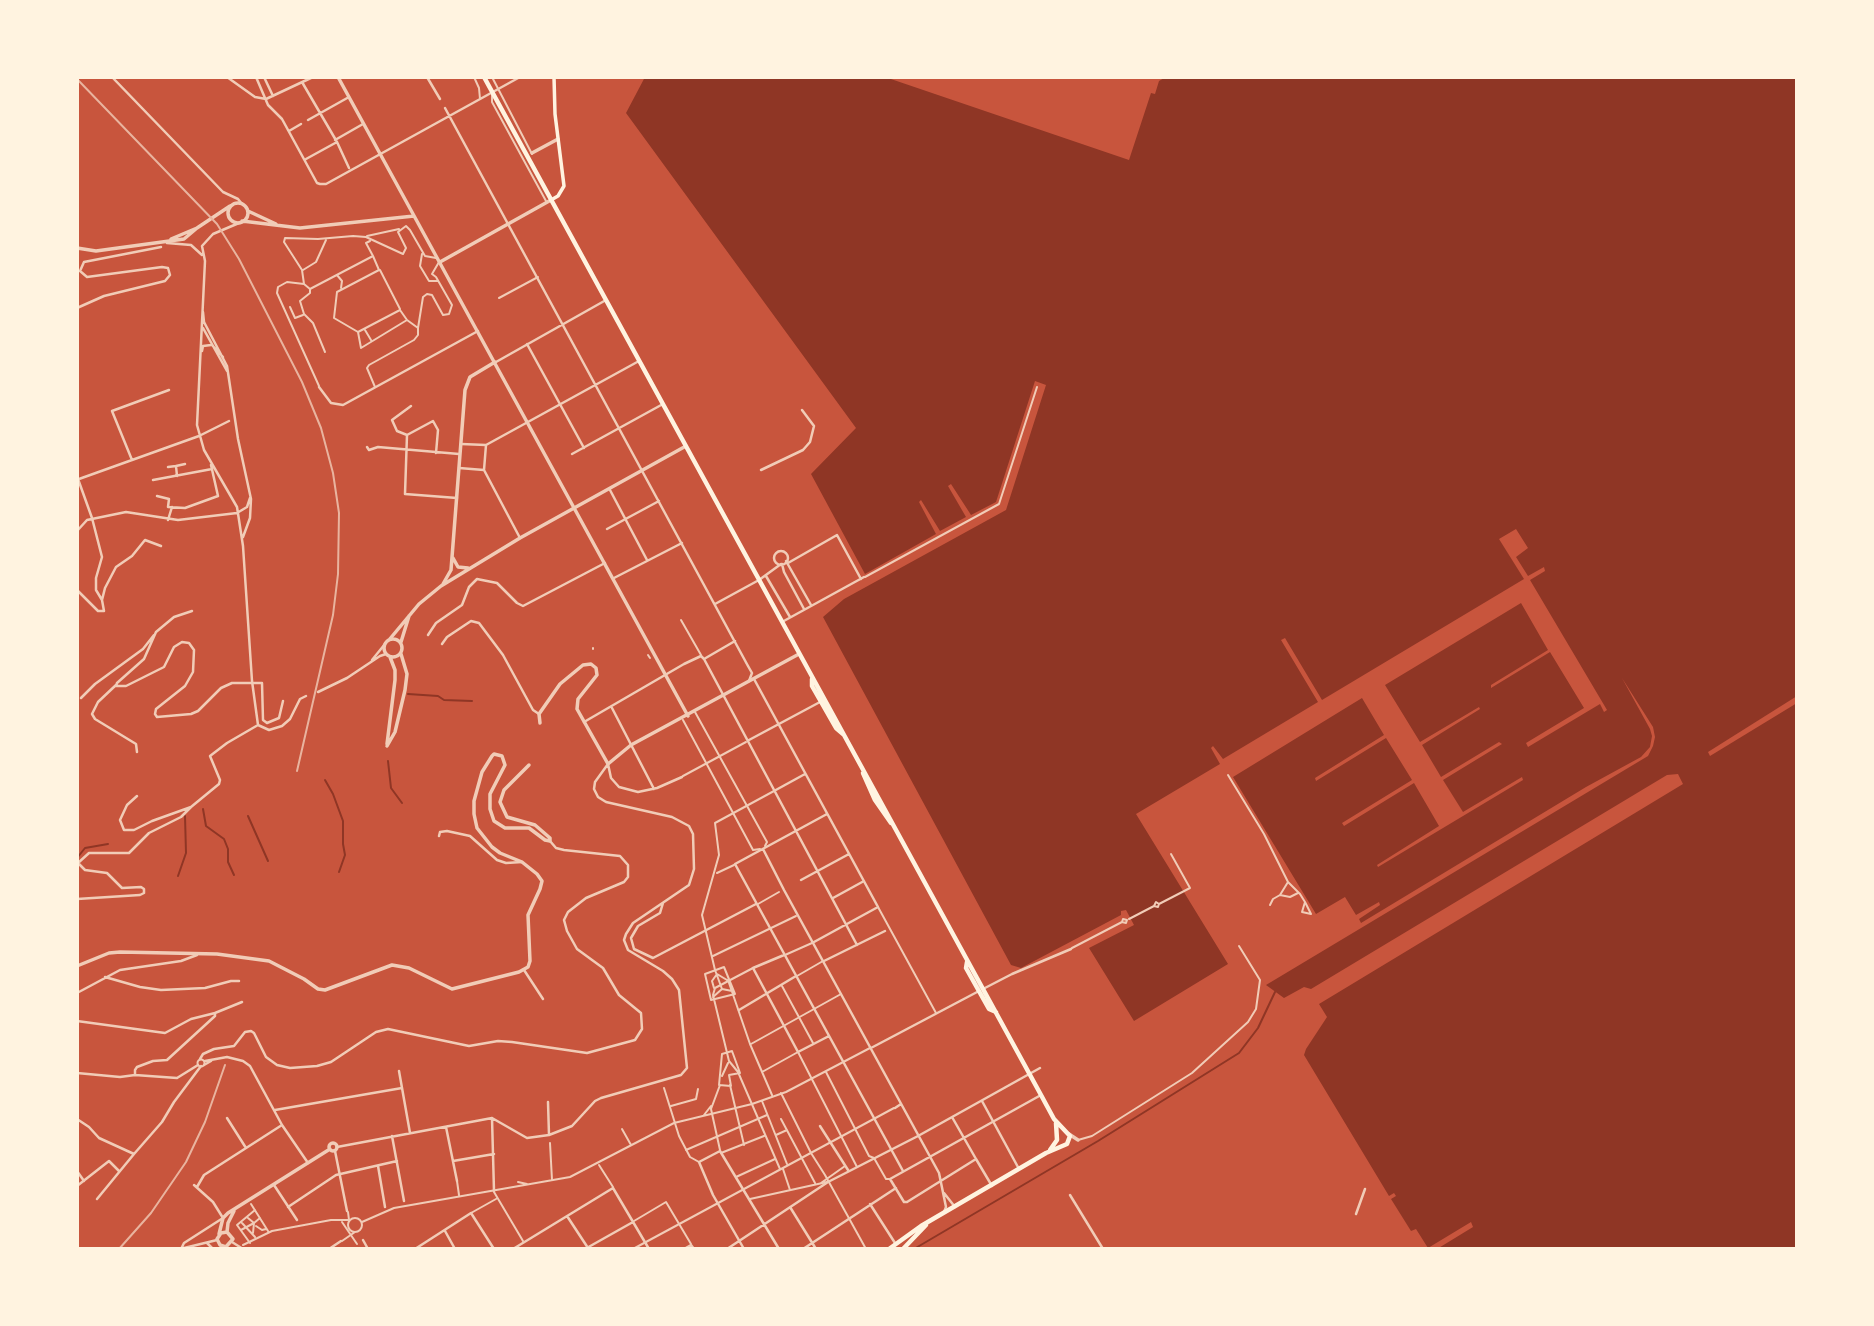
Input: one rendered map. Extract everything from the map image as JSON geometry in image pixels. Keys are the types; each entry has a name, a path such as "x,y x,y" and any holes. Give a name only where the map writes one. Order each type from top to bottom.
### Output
{"main road":[{"path":"484,77 495,92 549,201 896,829 967,961 966,968 981,990 989,1009 996,1012 1054,1119 1067,1133 1066,1144"},
{"path":"549,201 558,197 564,186 554,77"},
{"path":"812,678 813,686 835,728 845,735"},
{"path":"1054,1119 1057,1137 1066,1144"},
{"path":"1046,1153 1057,1137 1067,1133"},
{"path":"903,1249 926,1225 1046,1153 1066,1144"},
{"path":"889,1249 926,1225"}],"street":[{"path":"227,77 255,97 266,99 313,77"},
{"path":"256,77 266,99 288,131 317,183 326,184 520,77"},
{"path":"264,77 274,97"},
{"path":"299,77 350,169"},
{"path":"338,77 688,716"},
{"path":"427,77 440,99"},
{"path":"474,77 480,88 480,100"},
{"path":"492,77 495,92 532,153 530,161"},
{"path":"114,78 223,192 238,199 247,211 281,227"},
{"path":"375,388 367,368 414,340 419,329 423,297 432,295 443,315 449,314 452,305 431,272 439,260 549,201 492,102 495,92"},
{"path":"308,120 349,97"},
{"path":"445,108 735,641 752,673 751,681 778,724 937,1013"},
{"path":"288,131 301,124"},
{"path":"305,160 364,124"},
{"path":"532,153 558,139"},
{"path":"77,261 82,263 163,244 215,218 230,206 242,204"},
{"path":"230,206 228,216 232,221 281,227 300,228 414,216"},
{"path":"247,211 247,217 241,222 214,234 202,246 205,261 197,413 199,436 235,502 242,540 252,681 258,725"},
{"path":"215,218 228,216"},
{"path":"304,284 302,270 284,242 285,238 366,237 405,226 425,256 439,260"},
{"path":"366,237 403,254 406,248 398,232 400,228"},
{"path":"184,242 195,229"},
{"path":"302,270 316,262 327,239"},
{"path":"373,241 366,243 379,270 400,310 407,320 419,329"},
{"path":"78,248 96,251 184,242 195,247 205,261"},
{"path":"422,253 420,267 429,281 438,281"},
{"path":"325,352 313,323 304,314 299,301 310,293 310,289 373,257"},
{"path":"77,308 104,296 165,281 170,275 168,268 162,267 87,277 80,271 82,263"},
{"path":"379,270 337,292 334,318 358,332 361,348 407,320"},
{"path":"336,275 340,276 342,281 341,290"},
{"path":"499,298 538,277"},
{"path":"310,289 304,284 288,282 278,287 277,293 319,387 331,403 340,406 478,331"},
{"path":"441,586 450,574 465,390 470,377 606,300"},
{"path":"290,307 295,318 304,314"},
{"path":"202,310 204,322 223,357 227,371 252,507 242,540"},
{"path":"358,332 400,310"},
{"path":"202,326 227,371"},
{"path":"365,329 372,341"},
{"path":"527,344 584,448"},
{"path":"211,345 223,357"},
{"path":"200,354 203,346 211,345"},
{"path":"461,444 486,445 639,361"},
{"path":"782,622 1001,502 1037,387"},
{"path":"132,460 112,411 169,390"},
{"path":"572,454 663,404"},
{"path":"407,435 397,431 392,420 411,406"},
{"path":"761,470 791,456 810,442 814,426 802,411"},
{"path":"77,590 98,611 104,611 96,590 96,578 102,557 78,479 199,436 229,421"},
{"path":"407,435 433,421 438,430 436,453"},
{"path":"407,435 405,494 457,498"},
{"path":"478,444 479,439"},
{"path":"377,440 378,447"},
{"path":"486,445 484,470 520,538"},
{"path":"318,692 347,678 369,662 410,614 441,586 520,538 686,446"},
{"path":"799,447 806,446"},
{"path":"367,447 369,450 378,447 460,454"},
{"path":"787,451 791,456"},
{"path":"158,496 169,499 168,507 185,508 218,496 211,462"},
{"path":"168,467 185,464"},
{"path":"176,466 177,475"},
{"path":"459,468 484,470"},
{"path":"153,480 212,469"},
{"path":"610,490 647,561"},
{"path":"77,531 92,518 126,512 169,520 222,516 243,510 249,504 250,497"},
{"path":"607,529 659,500"},
{"path":"222,516 230,511 235,502"},
{"path":"169,520 172,507"},
{"path":"243,510 250,516"},
{"path":"222,516 247,522"},
{"path":"715,604 766,576 781,564 837,536 862,578"},
{"path":"102,600 116,567 132,556 145,540 162,546"},
{"path":"614,579 682,543"},
{"path":"804,609 781,564 774,559 778,552 786,553 787,562 811,605"},
{"path":"897,554 899,558"},
{"path":"452,557 458,567 470,568"},
{"path":"428,635 436,623 462,605 469,587 477,579 497,583 523,606 601,568 606,563"},
{"path":"766,576 790,617"},
{"path":"81,698 95,684 143,649 156,632 174,617 192,611"},
{"path":"385,644 395,670 387,746 395,732 405,690 407,674 400,642 410,614"},
{"path":"681,620 857,945"},
{"path":"442,644 447,637 471,621 479,623 503,655 533,710 539,714"},
{"path":"137,752 136,744 95,719 92,714 98,702 141,663 156,632"},
{"path":"389,640 400,642"},
{"path":"584,722 735,641"},
{"path":"116,685 126,685 164,667 174,646 183,642 189,643 194,650 193,671 185,686 156,709 155,716 191,714 198,711 226,684 262,682 263,720 267,723 279,718 283,701"},
{"path":"369,662 388,656 396,657 401,653"},
{"path":"181,1249 184,1243 334,1146 492,1118 527,1138 549,1135 572,1126 601,1098 681,1075 687,1068 679,990 663,971 628,950 624,940 633,923 684,890 692,877 695,849 692,831 684,823 671,817 606,802 598,797 594,789 595,782 608,764 631,746 799,654"},
{"path":"540,723 539,714 552,694 583,665 591,664 596,668 597,675 577,703 577,709 608,764 611,778 619,787 638,792 654,789 682,776 821,701 829,706"},
{"path":"258,725 269,730 282,726 290,719 300,699 306,696"},
{"path":"611,706 654,789"},
{"path":"695,712 767,842 763,849"},
{"path":"682,719 752,850 763,849"},
{"path":"77,898 144,893 141,887 122,888 107,873 85,870 78,863 89,853 129,853 149,833 181,817 219,784 220,780 210,756 258,725"},
{"path":"77,966 109,953 162,952 260,958 325,990 392,965 409,968 452,989 524,970 531,955 528,910 542,881 522,862 495,850 477,828 476,789 482,772 494,754 502,756 505,765 490,794 490,809 494,821 505,828 529,828 550,841"},
{"path":"202,1064 202,1054 234,1046 246,1032 251,1031 269,1060 290,1068 331,1062 376,1032 388,1029 469,1046 498,1041 587,1054 637,1039 642,1028 641,1013 619,995 603,968 577,949 564,920 570,910 586,898 624,882 628,877 628,865 620,856 556,848 550,838 535,825 507,817 500,802 504,790 529,765"},
{"path":"722,989 702,915 719,855 715,823 805,774"},
{"path":"1228,775 1274,853 1287,882 1299,892 1305,902"},
{"path":"137,796 127,805 120,820 124,830 134,830 191,807"},
{"path":"716,873 827,814"},
{"path":"439,836 440,832 447,831 470,836 497,860 506,863 522,862"},
{"path":"763,849 939,1173 946,1207 944,1214"},
{"path":"801,880 849,854"},
{"path":"362,1222 385,1209 494,1191 516,1184 570,1177 674,1123 752,1104 812,1079 1012,974 1071,948 1122,922 1123,919 1127,920 1154,906 1156,902 1159,904 1190,887 1171,855"},
{"path":"735,864 902,1171"},
{"path":"832,898 864,881"},
{"path":"1270,905 1287,882"},
{"path":"663,903 660,913 645,921 634,932 631,944 653,958 779,892"},
{"path":"1280,895 1290,897 1299,892"},
{"path":"715,989 728,979 813,943 878,907"},
{"path":"712,957 798,915"},
{"path":"739,1010 796,976 890,928"},
{"path":"1066,1144 1092,1136 1192,1073 1248,1022 1256,1009 1260,980 1240,946"},
{"path":"77,993 120,970 181,961 197,955"},
{"path":"733,993 711,1000 705,974 724,967 735,994 733,993 750,1044 773,1096"},
{"path":"752,968 857,1167"},
{"path":"524,970 543,999"},
{"path":"716,972 728,979"},
{"path":"716,972 712,981 715,989 713,998 729,1060 739,1073"},
{"path":"105,977 161,990 205,988 239,981"},
{"path":"781,985 813,1044"},
{"path":"713,998 722,989"},
{"path":"722,989 733,993"},
{"path":"750,1044 842,994"},
{"path":"77,1021 165,1033 191,1019 215,1014 242,1002"},
{"path":"135,1074 136,1067 153,1061 167,1060 215,1014"},
{"path":"762,1072 829,1035"},
{"path":"720,1086 722,1054 732,1051 765,1136 790,1190"},
{"path":"77,1073 177,1078 202,1064 227,1057 247,1063 282,1125 308,1163"},
{"path":"200,1059 202,1064"},
{"path":"703,1116 712,1104 729,1060"},
{"path":"97,1199 162,1122 202,1064"},
{"path":"748,1199 820,1184 849,1171 1040,1068"},
{"path":"399,1072 410,1133"},
{"path":"724,1072 729,1076 731,1086"},
{"path":"827,1072 869,1156 874,1158 886,1179 890,1179 907,1202 976,1159"},
{"path":"739,1073 729,1075 744,1145"},
{"path":"720,1086 731,1086"},
{"path":"273,1110 402,1088"},
{"path":"664,1088 674,1123 686,1150 690,1157 699,1163 718,1204 744,1249"},
{"path":"670,1107 696,1099 698,1089"},
{"path":"781,1093 811,1153 866,1249"},
{"path":"890,1179 1041,1095"},
{"path":"981,1100 1019,1169"},
{"path":"761,1101 788,1166"},
{"path":"548,1102 549,1135"},
{"path":"712,1104 721,1152 779,1249"},
{"path":"633,1249 901,1104"},
{"path":"686,1150 767,1115"},
{"path":"952,1117 992,1186"},
{"path":"227,1118 246,1148"},
{"path":"492,1118 496,1199 526,1247"},
{"path":"77,1119 99,1138 136,1153"},
{"path":"781,1119 816,1185"},
{"path":"218,1245 223,1218 213,1202 196,1186 204,1175 282,1125"},
{"path":"820,1126 849,1171"},
{"path":"446,1127 460,1196"},
{"path":"622,1129 631,1146"},
{"path":"775,1135 787,1130"},
{"path":"1067,1133 1078,1140"},
{"path":"392,1136 406,1206"},
{"path":"699,1163 765,1136"},
{"path":"631,1141 631,1146"},
{"path":"550,1143 552,1180"},
{"path":"627,1143 631,1146"},
{"path":"334,1146 349,1220 347,1228"},
{"path":"453,1161 494,1154"},
{"path":"735,1177 775,1159"},
{"path":"77,1186 109,1161 119,1171"},
{"path":"288,1207 339,1174 397,1161"},
{"path":"599,1164 649,1249"},
{"path":"378,1165 385,1209"},
{"path":"727,1249 846,1166"},
{"path":"77,1171 84,1181"},
{"path":"516,1184 532,1184"},
{"path":"274,1185 300,1225"},
{"path":"513,1249 613,1188"},
{"path":"803,1249 896,1188"},
{"path":"1356,1214 1365,1189"},
{"path":"942,1190 956,1207"},
{"path":"1070,1195 1103,1249"},
{"path":"415,1249 496,1199"},
{"path":"567,1216 587,1249 666,1202 693,1247 684,1249"},
{"path":"251,1204 268,1231"},
{"path":"870,1204 896,1245"},
{"path":"790,1207 816,1249"},
{"path":"227,1232 228,1223 235,1210"},
{"path":"249,1242 237,1225 255,1210"},
{"path":"471,1213 494,1249"},
{"path":"249,1216 258,1214"},
{"path":"249,1216 254,1224 268,1231 357,1218 362,1222"},
{"path":"241,1230 260,1218"},
{"path":"341,1220 357,1244"},
{"path":"241,1222 253,1232 263,1235"},
{"path":"328,1249 356,1232 362,1227 362,1222"},
{"path":"254,1224 255,1238"},
{"path":"347,1228 356,1232 368,1249"},
{"path":"444,1230 456,1249"},
{"path":"232,1242 243,1247 268,1231"},
{"path":"219,1234 227,1232"},
{"path":"181,1249 207,1243 225,1248 232,1242 232,1236 227,1232"},
{"path":"207,1243 213,1249"}],"shaded area":[{"path":"645,77 885,77 1129,160 1151,93 1155,94 1159,81 1166,77 1797,77 1797,1249 1437,1249 1473,1227 1471,1222 1428,1248 1416,1229 1411,1231 1391,1199 1396,1196 1394,1193 1389,1196 1304,1055 1327,1017 1319,1004 1683,784 1678,774 1667,775 1311,989 1304,987 1284,998 1266,985 1648,756 1655,737 1653,727 1622,678 1652,736 1650,747 1641,757 1586,787 1361,923 1359,919 1380,905 1379,902 1356,915 1345,897 1316,914 1233,777 1362,698 1384,735 1315,778 1316,781 1386,738 1412,780 1342,823 1344,826 1414,783 1439,826 1377,865 1378,867 1523,780 1522,777 1463,812 1443,780 1502,744 1499,742 1441,777 1422,745 1480,709 1479,707 1420,742 1385,685 1521,603 1548,650 1491,685 1491,688 1550,652 1584,708 1526,743 1528,747 1600,704 1604,712 1607,710 1530,580 1545,571 1544,567 1528,576 1516,557 1528,548 1516,529 1499,539 1524,579 1322,700 1285,638 1281,640 1318,702 1223,759 1213,746 1211,748 1220,764 1136,814 1228,964 1134,1021 1089,948 1134,925 1126,910 1021,968 1011,965 823,617 844,599 1006,510 1046,385 1035,381 996,502 971,515 951,484 948,486 966,517 940,531 921,500 919,502 936,534 865,574 811,474 856,428 626,113"}],"pier":[{"path":"1797,696 1797,703 1710,756 1708,752"}],"waterway":[{"path":"408,694 472,701"},
{"path":"388,761 391,788 402,803"},
{"path":"325,780 343,821 345,855 339,872"},
{"path":"203,809 206,826 224,839 228,849 228,862 234,875"},
{"path":"178,876 186,853 185,816"},
{"path":"248,816 268,861"},
{"path":"77,858 85,848 108,844"},
{"path":"914,1249 1098,1141 1239,1053 1258,1028 1275,992"}],"railway":[{"path":"77,79 217,224 239,259 302,382 321,428 333,473 339,513 338,574 333,615 297,771"},
{"path":"119,1249 151,1213 186,1162 205,1122 225,1065"}]}
